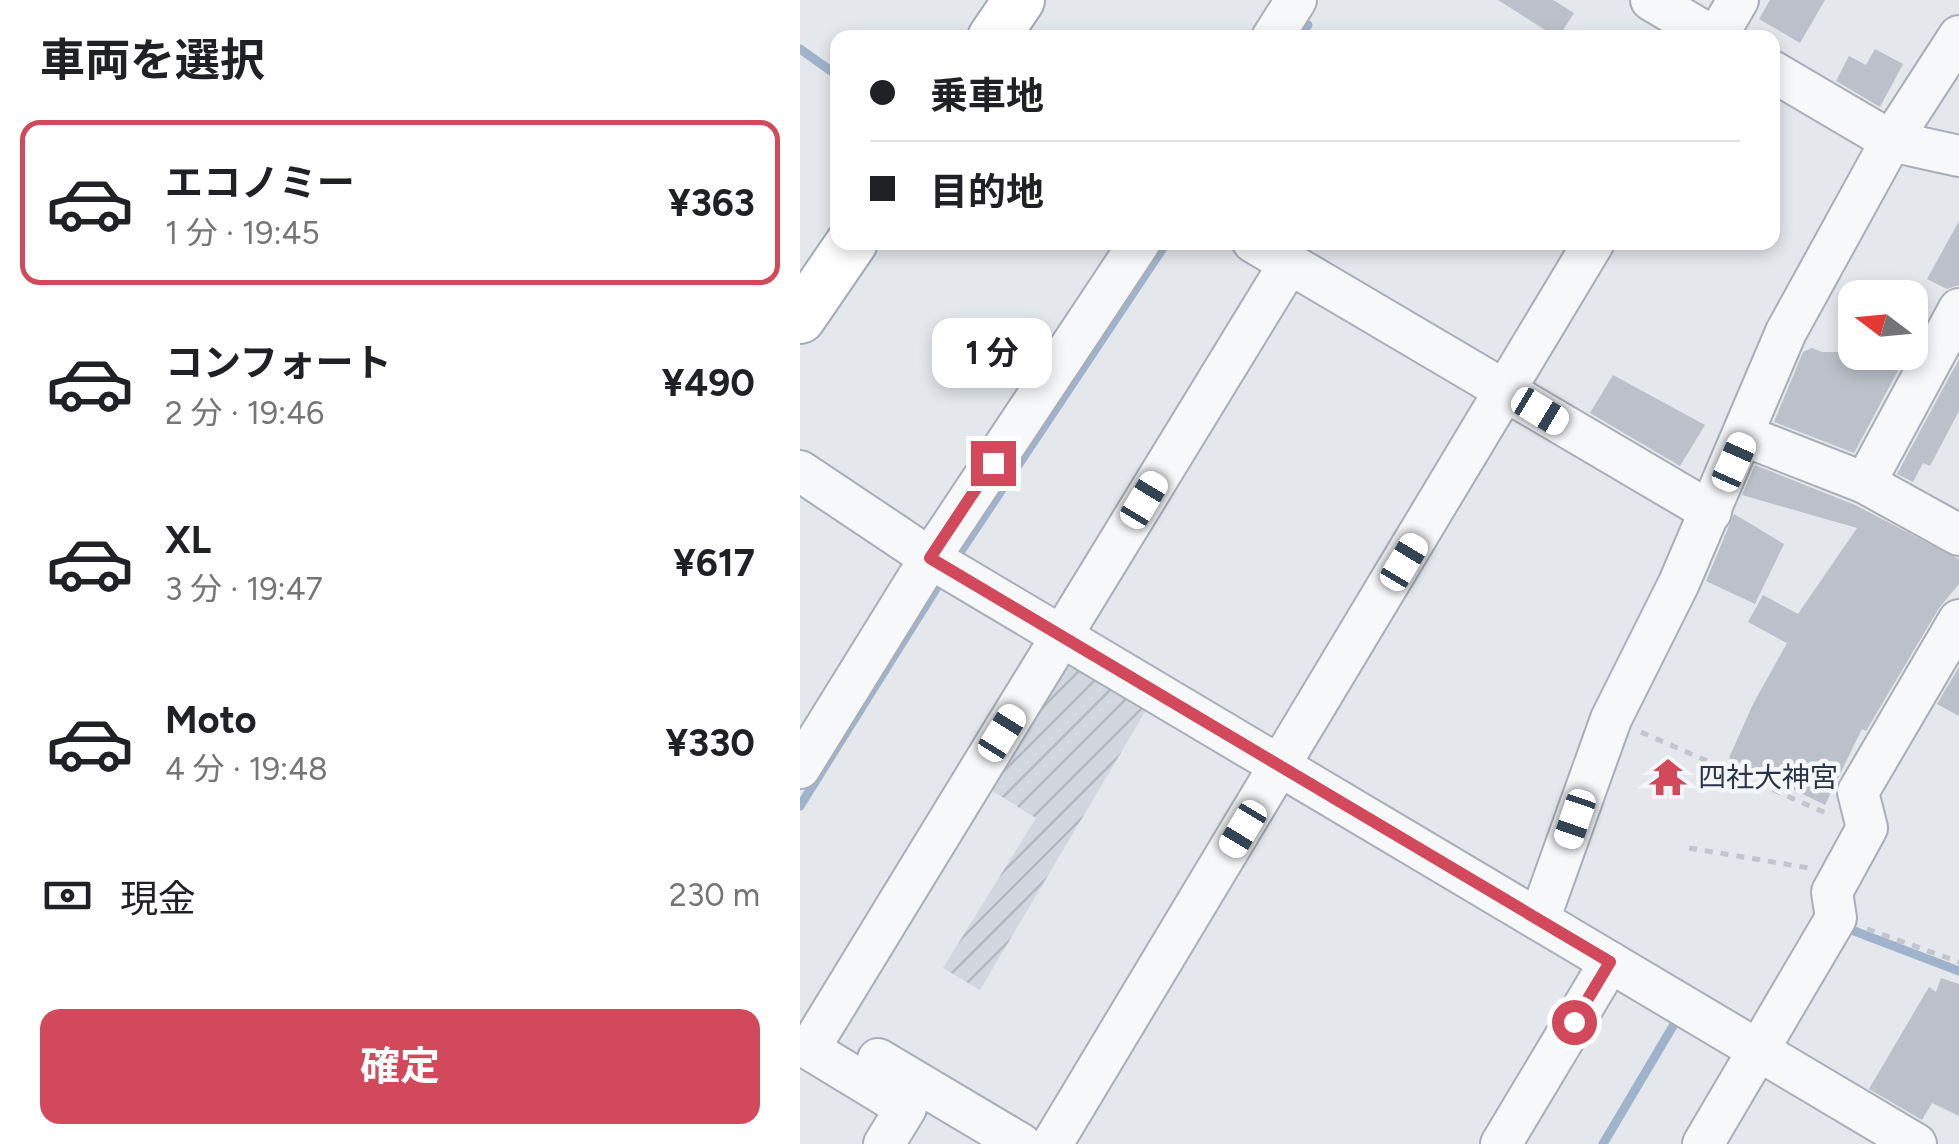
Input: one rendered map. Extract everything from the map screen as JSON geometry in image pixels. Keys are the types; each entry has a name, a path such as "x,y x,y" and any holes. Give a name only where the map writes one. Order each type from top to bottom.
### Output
{"main road":[{"path":"998,30 1019,0"},
{"path":"800,318 847,250"}],"street":[{"path":"1277,30 1296,0"},
{"path":"1651,0 1702,30"},
{"path":"1720,30 1738,0"},
{"path":"1540,920 1611,718 1711,512 1786,332 1892,140 1959,36"},
{"path":"1780,76 1892,140 1959,156"},
{"path":"800,768 930,558 1135,250"},
{"path":"1266,250 1711,512"},
{"path":"1052,1144 1589,250"},
{"path":"884,1144 906,1108 810,1049 812,1019 1062,636 1289,264"},
{"path":"1865,483 1959,309"},
{"path":"1745,436 1865,483 1959,536"},
{"path":"800,470 930,558 1916,1144"},
{"path":"1703,1144 1836,918 1832,892 1867,828 1858,792 1959,620"},
{"path":"1501,1144 1610,962"},
{"path":"812,1019 1021,1144"}],"path":[{"path":"1611,718 1843,820 1858,792"},
{"path":"1689,848 1817,869"},
{"path":"1836,918 1959,962"}],"shaded area":[{"path":"1070,661 1148,707 980,990 943,968 1036,818 981,784 1057,662"}],"building":[{"path":"1498,0 1553,0 1574,13 1563,30 1545,30"},
{"path":"1770,0 1825,0 1800,43 1759,19"},
{"path":"1875,49 1903,64 1880,107 1836,81 1849,56 1866,65"},
{"path":"1959,221 1959,285 1947,289 1927,279"},
{"path":"1812,348 1838,352 1838,370 1898,370 1854,453 1774,422 1803,352"},
{"path":"1959,359 1959,411 1930,466 1923,463 1913,482 1897,474"},
{"path":"1613,375 1705,425 1680,466 1590,413"},
{"path":"1755,465 1855,505 1959,559 1959,584 1939,608 1866,731 1862,729 1825,805 1729,758 1787,643 1748,622 1763,595 1798,614 1857,528 1742,495"},
{"path":"1734,514 1784,544 1755,604 1706,581"},
{"path":"1959,667 1959,716 1937,704"},
{"path":"1941,978 1959,984 1959,1116 1932,1103 1922,1120 1869,1089 1929,987 1936,992"}],"waterway":[{"path":"1305,30 1308,25"},
{"path":"800,49 830,70"},
{"path":"959,554 1162,250"},
{"path":"800,806 939,584"},
{"path":"1847,932 1849,929 1959,971"},
{"path":"1603,1144 1673,1026"}],"place":[{"name":"四社大神宮","path":"1668,777"}],"route":[{"path":"993,463 930,558 1610,962 1574,1022"}]}
